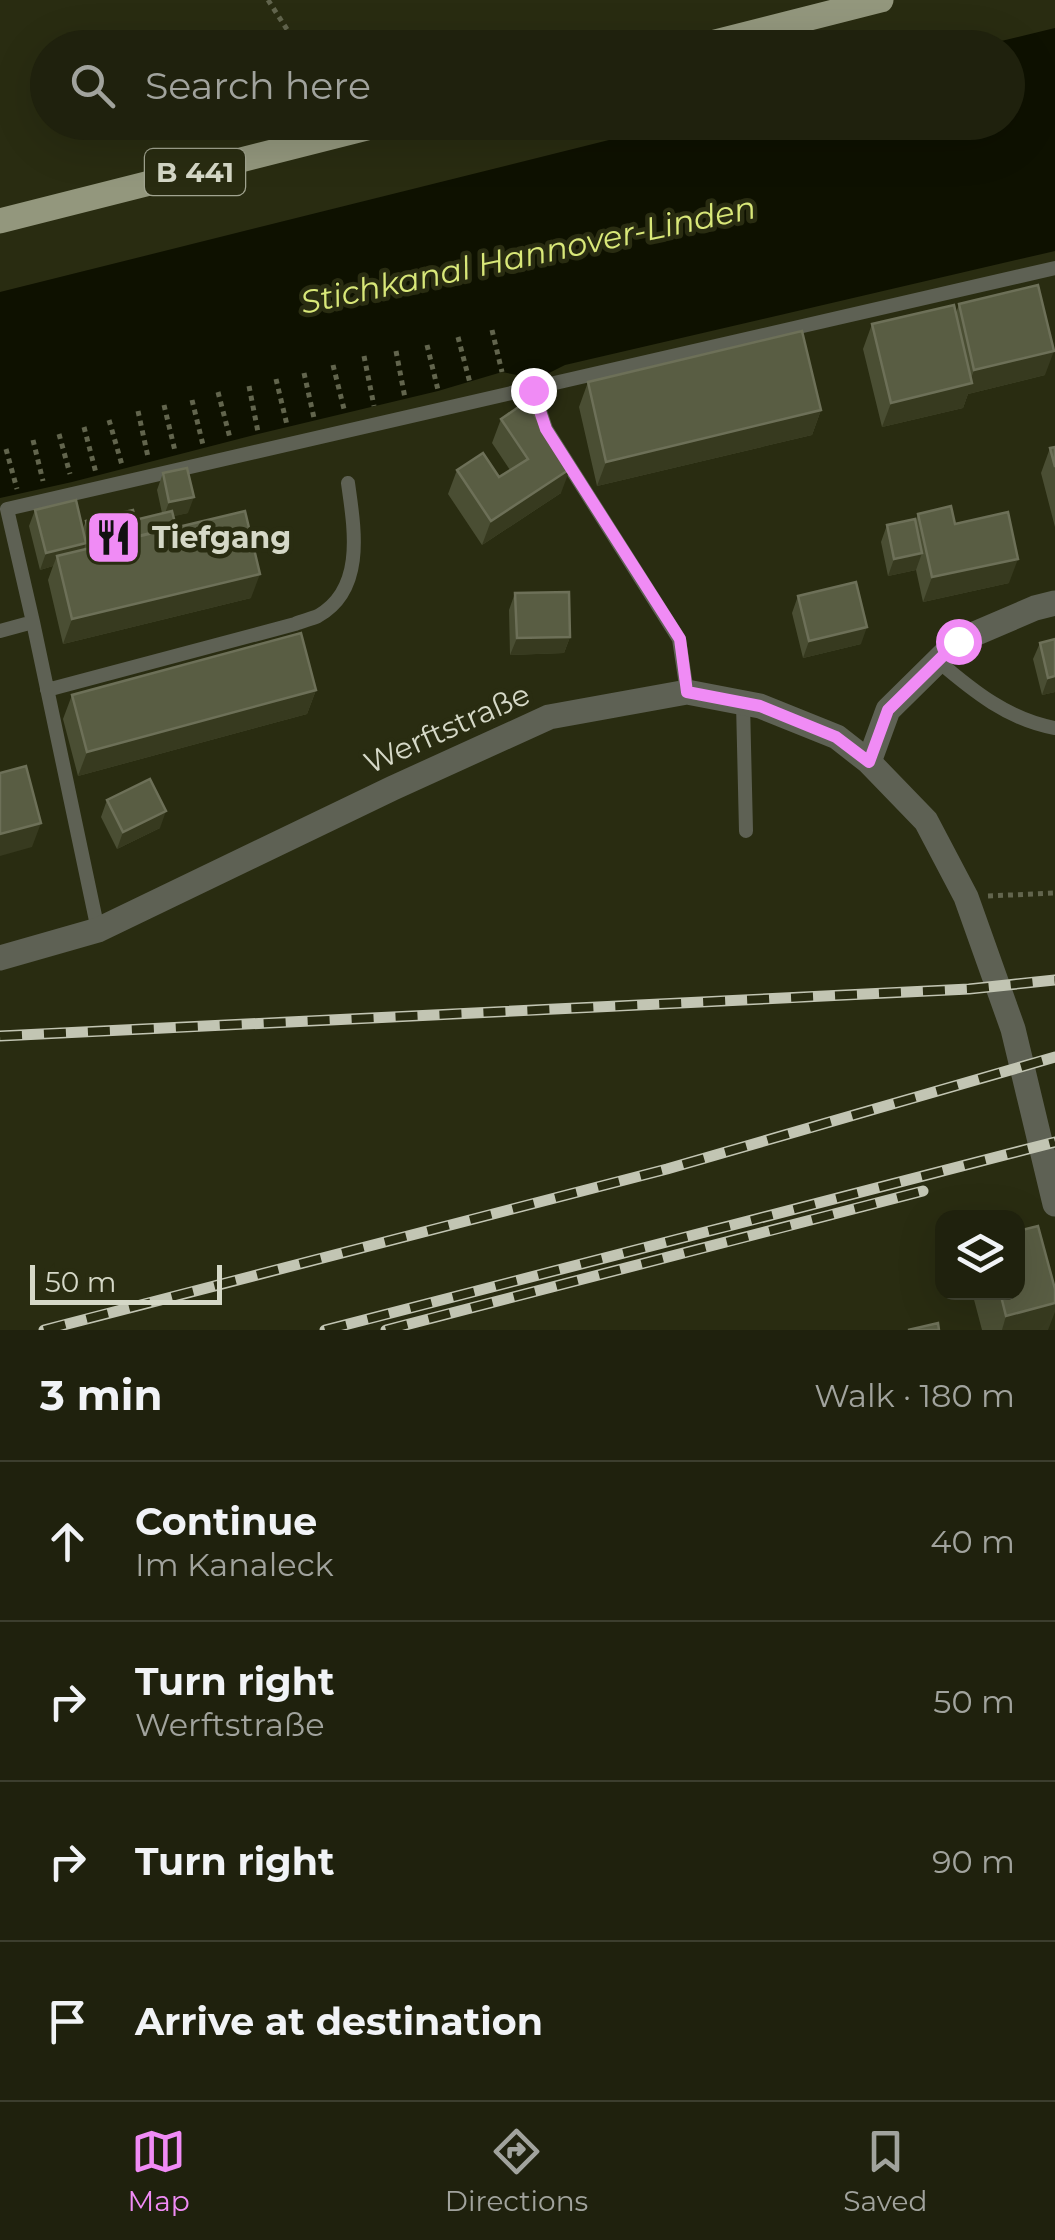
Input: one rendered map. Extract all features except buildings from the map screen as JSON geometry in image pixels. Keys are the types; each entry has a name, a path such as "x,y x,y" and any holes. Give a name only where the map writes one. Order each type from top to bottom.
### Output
{"main road":[{"path":"762,30 881,0"},
{"name":"B 441","path":"0,220 319,140"}],"street":[{"path":"869,762 888,710 958,641 1055,603"},
{"name":"Werftstraße","path":"0,958 98,930 549,717 687,692 760,706 836,737 869,762 926,822 966,897 1012,1029 1055,1204"}],"lane":[{"path":"98,930 6,509 1055,268"},
{"path":"533,390 546,429 680,639 687,692"},
{"path":"48,690 320,615 338,597 351,572 356,542 348,483"},
{"path":"0,630 33,622"},
{"path":"938,661 970,689 1010,714 1055,728"},
{"path":"743,703 746,831"}],"path":[{"path":"268,0 287,30"},
{"path":"492,330 502,372"},
{"path":"458,338 470,383"},
{"path":"427,345 438,391"},
{"path":"396,350 406,398"},
{"path":"364,356 374,406"},
{"path":"333,365 345,413"},
{"path":"304,372 315,420"},
{"path":"276,379 288,427"},
{"path":"249,386 258,434"},
{"path":"218,392 232,441"},
{"path":"192,400 204,448"},
{"path":"164,405 176,456"},
{"path":"138,411 149,462"},
{"path":"109,420 123,469"},
{"path":"84,427 97,476"},
{"path":"59,434 72,482"},
{"path":"34,440 44,488"},
{"path":"6,448 18,494"},
{"path":"966,897 1055,893"}],"water":[{"name":"Stichkanal Hannover-Linden","path":"1055,28 1055,251 565,365 537,379 502,372 0,498 0,292 609,140 1025,140 1025,35"}],"railway":[{"path":"0,1036 969,989 1055,980"},
{"path":"44,1330 667,1169 1055,1057"},
{"path":"325,1330 1055,1142"},
{"path":"386,1330 923,1191"}],"place":[{"name":"Tiefgang","path":"113,538"}],"route":[{"path":"533,390 546,429 680,639 687,692 760,706 836,737 869,762 888,710 958,641"}]}
